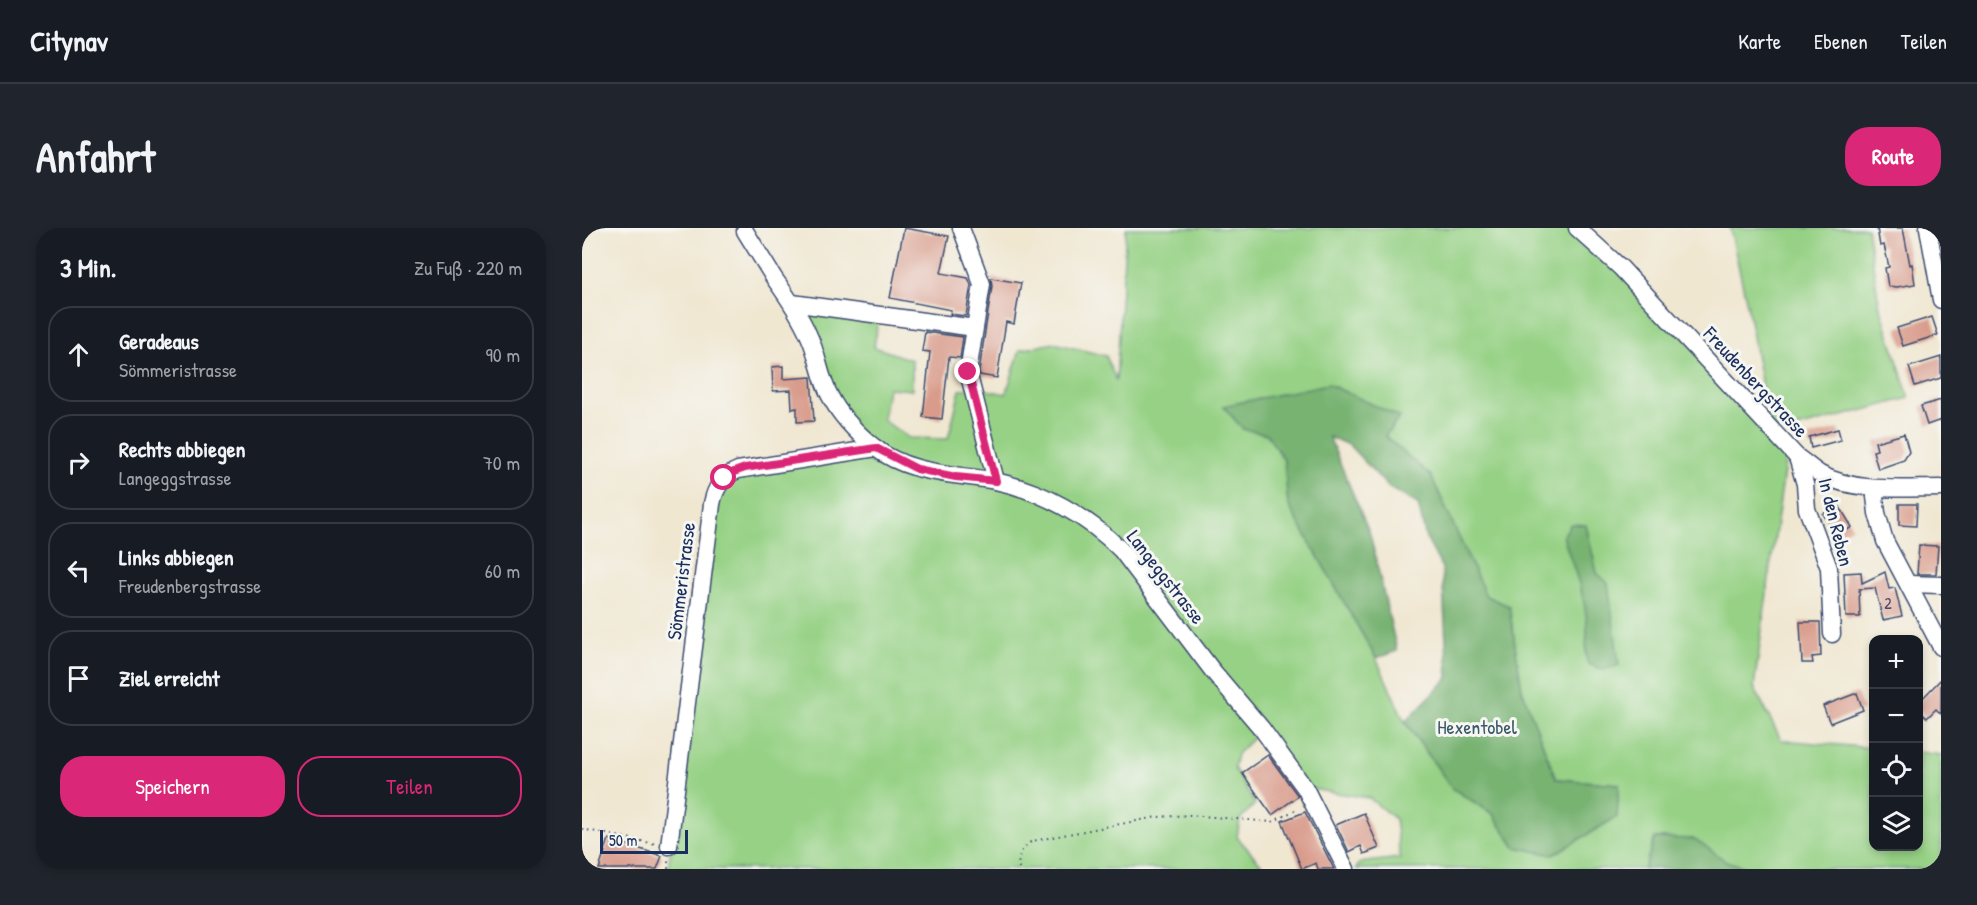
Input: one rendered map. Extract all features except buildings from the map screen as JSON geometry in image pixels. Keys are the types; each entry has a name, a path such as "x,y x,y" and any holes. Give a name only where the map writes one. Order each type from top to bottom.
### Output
{"street":[{"path":"961,228 982,284 968,372 996,481"},
{"name":"Freudenbergstrasse","path":"1577,228 1621,268 1797,457 1820,474 1839,481 1874,488 1941,488"},
{"path":"1928,228 1941,300"},
{"name":"Langeggstrasse","path":"745,231 792,303 809,336 829,396 847,422 876,448 917,469 996,481 1028,491 1061,505 1087,520 1113,542 1212,670 1262,729 1309,795 1346,869"},
{"path":"792,303 975,328"},
{"name":"Sömmeristrasse","path":"669,846 712,504 716,489 724,478 738,470 876,448"},
{"name":"In den Reben","path":"1797,457 1805,484 1807,509 1829,568 1832,634"},
{"path":"1874,488 1877,513 1885,540 1941,647"},
{"path":"1909,584 1941,585"}],"path":[{"path":"1019,869 1017,860 1023,848 1032,841 1156,817 1190,815 1272,822 1309,795"},
{"path":"582,830 669,846"}],"green space":[{"path":"1126,228 1576,228 1769,425 1748,309 1730,228 1867,228 1879,303 1909,398 1790,430 1771,427 1787,449 1754,687 1781,740 1869,748 1869,851 1923,851 1923,753 1941,755 1941,869 1750,869 1726,861 1685,839 1655,838 1644,869 1356,869 1360,863 1400,858 1395,819 1369,798 1305,788 1262,729 1237,754 1234,768 1255,804 1240,819 1237,837 1261,864 1246,869 668,869 715,504 724,481 875,448 847,422 792,303 879,315 874,347 912,360 912,390 888,388 883,420 909,438 948,439 960,390 972,387 1006,394 1020,350 1054,343 1106,356 1116,381","holes":["1224,406 1399,417 1384,436 1431,476 1486,597 1509,606 1522,690 1556,779 1619,784 1515,847 1493,814 1452,788 1405,722 1376,658 1288,504 1284,460 1267,433 1243,429"]},
{"name":"Hexentobel","path":"1328,384 1400,417 1385,436 1431,476 1486,596 1509,606 1522,690 1556,779 1619,784 1617,817 1553,855 1515,847 1493,814 1452,788 1405,722 1448,678 1442,568 1426,538 1418,504 1389,488 1349,445 1329,437 1370,534 1397,651 1376,658 1288,504 1284,460 1267,434 1243,429 1223,406"},
{"path":"1571,524 1586,525 1597,573 1608,583 1619,665 1604,670 1588,664 1584,603 1563,536"},
{"path":"1655,838 1695,839 1726,861 1750,869 1644,869"}],"route":[{"path":"724,478 728,474 745,468 876,448 917,469 936,474 996,481 968,372"}]}
